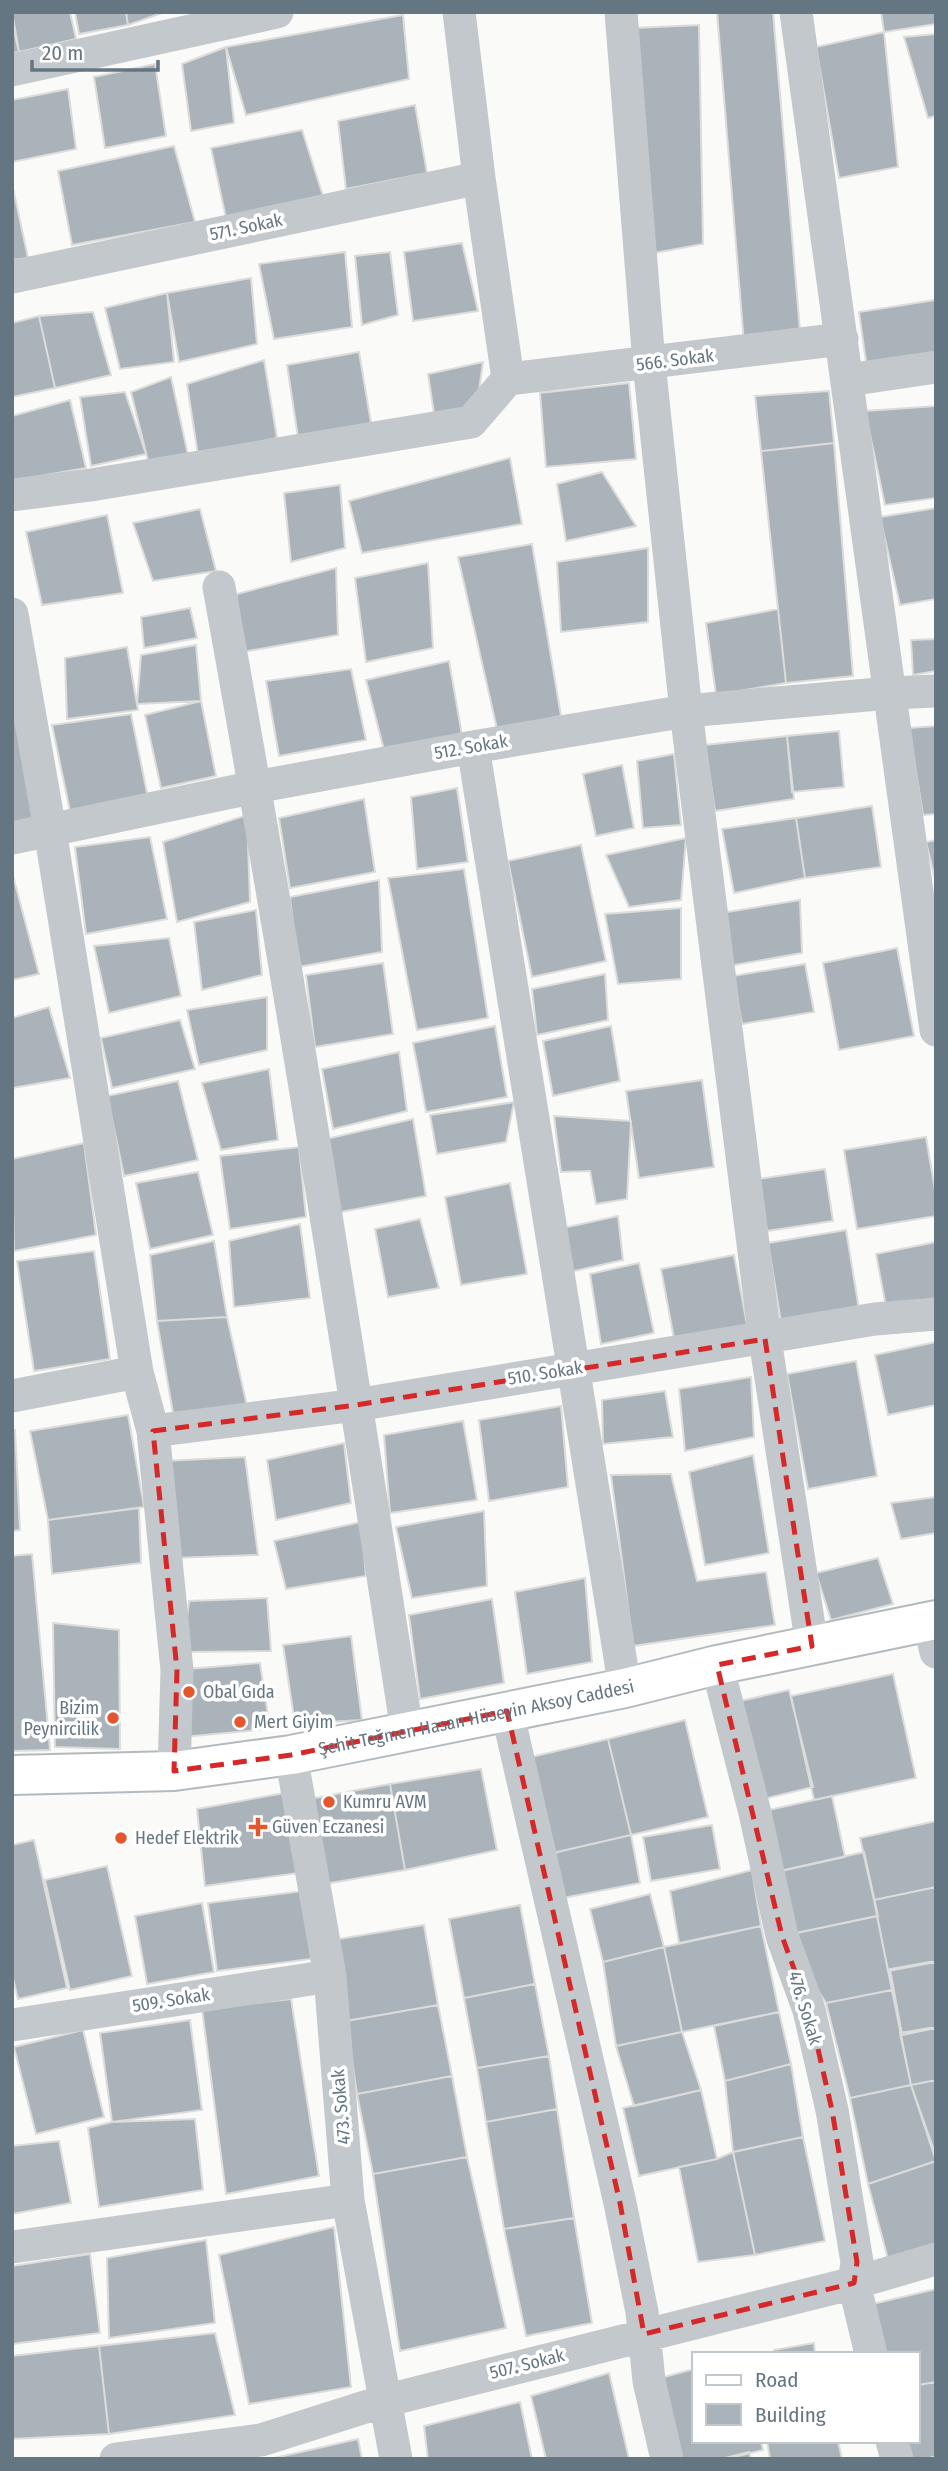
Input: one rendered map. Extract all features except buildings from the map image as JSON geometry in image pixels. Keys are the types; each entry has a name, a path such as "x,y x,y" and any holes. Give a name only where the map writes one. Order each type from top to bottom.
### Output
{"street":[{"path":"12,70 277,12"},
{"path":"12,495 92,485 471,422 508,379 479,178 459,12"},
{"path":"621,12 649,363 686,711 765,1339 813,1646"},
{"path":"796,12 936,1030"},
{"name":"571. Sokak","path":"12,277 479,178"},
{"name":"566. Sokak","path":"508,379 842,339"},
{"path":"848,380 936,367"},
{"path":"219,587 255,787 407,1731"},
{"path":"12,614 50,830 137,1372 153,1431 177,1670 174,1772"},
{"name":"512. Sokak","path":"12,838 255,787 686,711 936,691"},
{"path":"473,747 625,1688"},
{"name":"510. Sokak","path":"153,1431 356,1405 875,1319 936,1314"},
{"path":"12,1395 137,1372"},
{"name":"Şehit Teğmen Hasan Hüseyin Aksoy Caddesi","path":"12,1775 174,1772 291,1755 625,1688 717,1665 813,1646 933,1631"},
{"name":"476. Sokak","path":"717,1665 755,1813 782,1937 808,2010 832,2110 857,2262 853,2283 870,2352"},
{"path":"507,1712 620,2203 642,2312 649,2381 667,2459"},
{"name":"473. Sokak","path":"291,1755 330,1976 348,2200 396,2459"},
{"name":"509. Sokak","path":"12,2025 330,1976"},
{"path":"12,2247 348,2200"},
{"name":"507. Sokak","path":"116,2459 261,2440 384,2401 853,2283 936,2259"}],"highlighted area":[{"path":"765,1339 812,1646 717,1665 782,1936 809,2010 832,2110 857,2262 854,2283 644,2334 620,2203 507,1711 291,1755 174,1771 177,1670 153,1431 356,1405"}],"place":[{"name":"Obal Gıda","path":"189,1692"},
{"name":"Bizim Peynircilik","path":"113,1718"},
{"name":"Mert Giyim","path":"240,1722"},
{"name":"Kumru AVM","path":"329,1802"},
{"name":"Güven Eczanesi","path":"258,1827"},
{"name":"Hedef Elektrik","path":"121,1838"}]}
